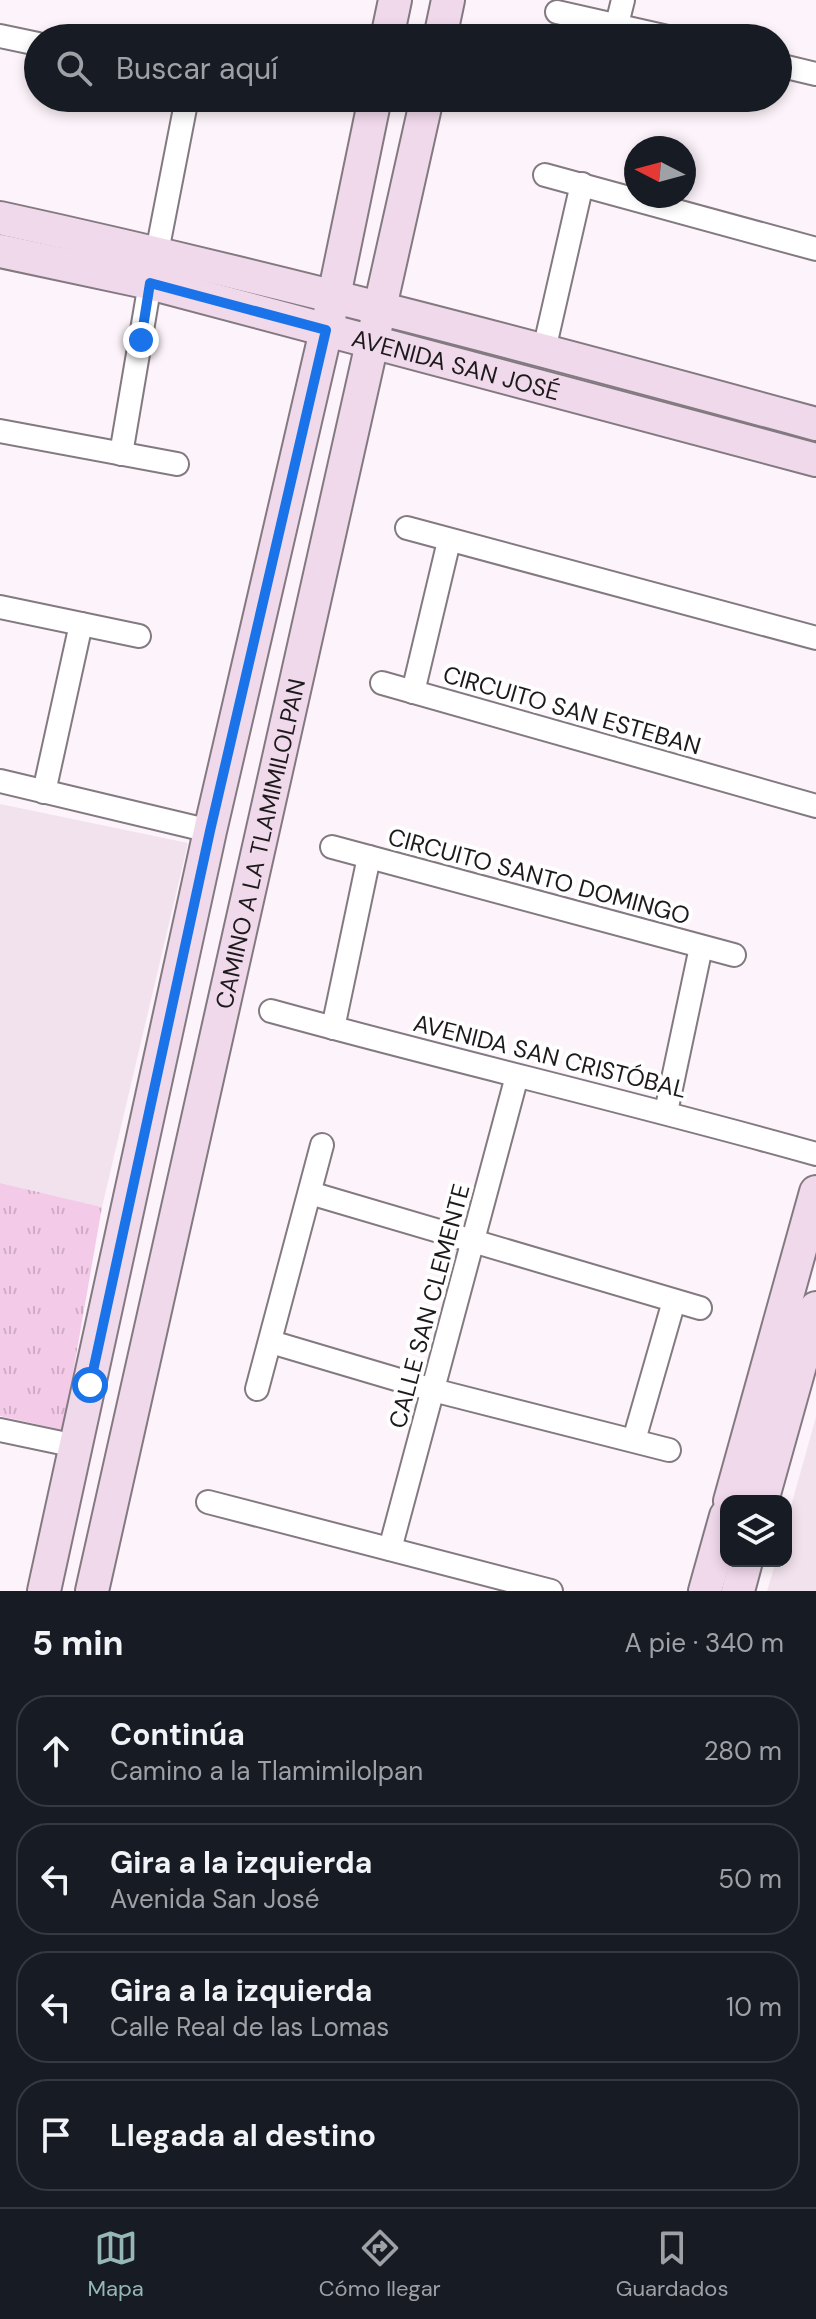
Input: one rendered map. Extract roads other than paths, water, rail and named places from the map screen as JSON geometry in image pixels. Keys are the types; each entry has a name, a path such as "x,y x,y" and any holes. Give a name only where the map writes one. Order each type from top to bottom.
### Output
{"street":[{"path":"390,24 395,0"},
{"path":"443,24 448,0"},
{"path":"557,12 617,24 623,0"},
{"path":"0,36 24,41"},
{"path":"792,68 816,74"},
{"path":"121,454 184,112"},
{"name":"CAMINO A LA TLAMIMILOLPAN","path":"44,1591 210,831 334,296 372,112"},
{"name":"CAMINO A LA TLAMIMILOLPAN","path":"92,1591 424,112"},
{"path":"545,175 816,249"},
{"path":"544,350 582,184"},
{"name":"AVENIDA SAN JOSÉ","path":"0,218 154,267 326,330 816,460"},
{"name":"AVENIDA SAN JOSÉ","path":"0,251 154,267 334,296 816,424"},
{"path":"0,431 177,464"},
{"path":"407,528 816,638"},
{"name":"CIRCUITO SAN ESTEBAN","path":"449,541 413,692 816,806"},
{"path":"0,607 139,636"},
{"path":"44,792 81,624"},
{"path":"382,683 413,692"},
{"path":"0,781 210,831"},
{"path":"332,847 369,857"},
{"name":"CIRCUITO SANTO DOMINGO","path":"333,1028 369,857 701,947 666,1112"},
{"path":"701,947 734,955"},
{"name":"AVENIDA SAN CRISTÓBAL","path":"271,1011 666,1112 816,1154"},
{"name":"CALLE SAN CLEMENTE","path":"390,1549 517,1076"},
{"path":"257,1389 322,1145"},
{"path":"732,1495 816,1192"},
{"path":"310,1193 700,1308"},
{"path":"634,1440 674,1301"},
{"path":"764,1495 816,1308"},
{"path":"271,1342 433,1390 669,1450"},
{"path":"0,1430 76,1446"},
{"path":"208,1502 551,1591"},
{"path":"705,1591 720,1537"},
{"path":"738,1591 744,1567"}]}
